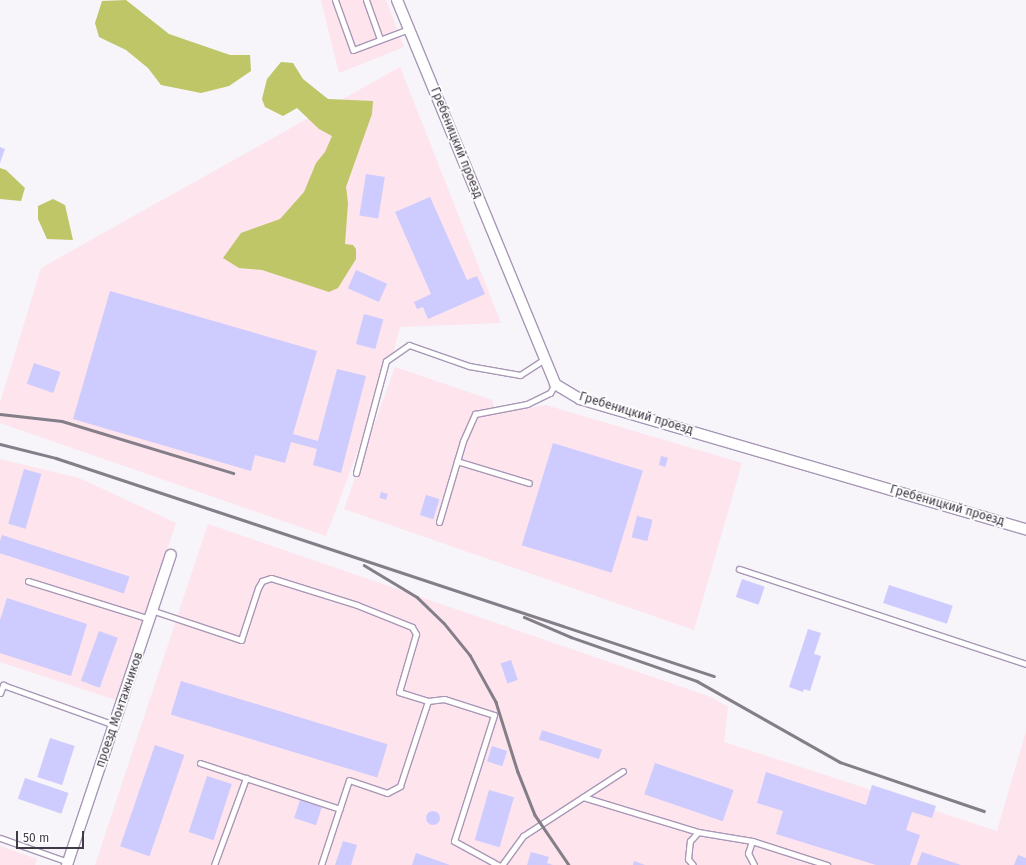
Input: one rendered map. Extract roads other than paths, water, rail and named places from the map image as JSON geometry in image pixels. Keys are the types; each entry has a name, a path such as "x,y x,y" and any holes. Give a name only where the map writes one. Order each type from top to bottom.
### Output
{"street":[{"name":"Гребеницкий проезд","path":"397,0 555,384 580,399 1026,529"},
{"name":"проезд Монтажников","path":"68,864 171,555"}],"lane":[{"path":"335,0 353,50 380,38 409,29"},
{"path":"366,0 380,38"},
{"path":"356,473 386,361 409,345 469,366 520,375 545,359"},
{"path":"439,522 463,441 475,414 527,404 550,393 555,384"},
{"path":"457,461 529,483"},
{"path":"739,569 1026,664"},
{"path":"28,580 240,640 258,588 262,581 271,578 357,605 412,627 416,634 400,692 428,701 444,699 494,715 454,841 498,865"},
{"path":"0,693 3,685 115,725"},
{"path":"321,865 349,780 386,793 400,786 428,701"},
{"path":"200,763 340,809"},
{"path":"502,865 523,836 623,771"},
{"path":"214,865 246,778"},
{"path":"584,797 698,832 752,841 827,865"},
{"path":"693,865 688,859 690,841 698,832"},
{"path":"0,838 68,864"},
{"path":"752,841 748,853 754,865"}],"railway":[{"path":"0,414 62,421 233,473"},
{"path":"0,444 56,458 714,676"},
{"path":"364,565 417,597 444,623 470,655 496,702 518,772 535,815 569,865"},
{"path":"524,617 571,637 697,681 840,762 984,811"}]}
